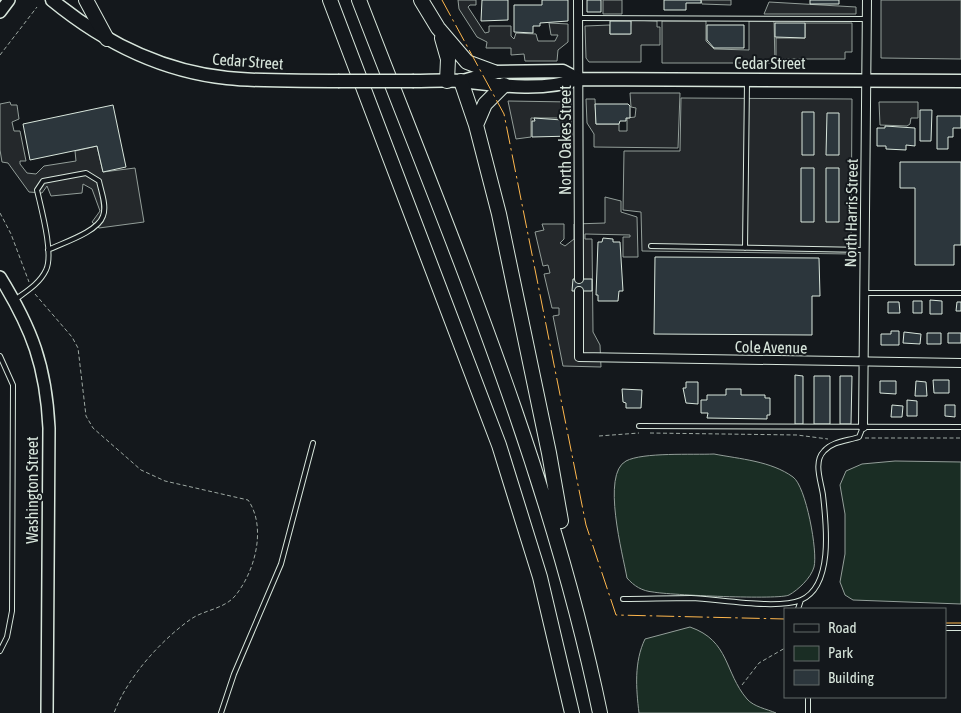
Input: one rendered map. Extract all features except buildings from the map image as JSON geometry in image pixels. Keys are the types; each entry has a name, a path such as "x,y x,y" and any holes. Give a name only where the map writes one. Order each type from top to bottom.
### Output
{"highway":[{"path":"86,0 107,39"},
{"path":"330,0 501,452 540,577 572,713"},
{"path":"359,0 512,400 549,509 574,598 600,713"},
{"path":"421,0 438,28 466,62 494,72"},
{"path":"438,28 448,59 446,81"},
{"path":"461,81 476,125 499,214 549,453 574,598"},
{"path":"476,125 485,104 504,85"}],"main road":[{"path":"0,12 9,0"},
{"name":"Cedar Street","path":"52,0 80,22 107,39 155,61 211,76 244,79 461,81 478,85 562,85 578,79 961,80"},
{"name":"Cedar Street","path":"461,81 494,72 563,72 578,79"},
{"name":"Washington Street","path":"0,277 14,301 38,352 43,371 48,409 47,713"}],"street":[{"name":"North Oakes Street","path":"578,0 579,279"},
{"name":"North Harris Street","path":"863,427 867,0"},
{"name":"Cole Avenue","path":"579,291 580,357 961,363"}],"lane":[{"path":"578,18 867,19"},
{"path":"745,248 747,80"},
{"path":"14,301 31,289 47,269 48,250 37,190 43,181 86,173 99,181 103,200 103,216 93,229 48,250"},
{"path":"651,246 864,250"},
{"path":"863,293 961,293"},
{"path":"0,356 13,385 12,611 7,637 0,651"},
{"path":"639,426 961,427"},
{"path":"623,599 692,598 748,604 801,600 817,588 824,569 825,521 818,463 823,451 842,440 859,438 863,427"},
{"path":"220,713 234,674 281,564 313,443"},
{"path":"798,608 801,600"},
{"path":"946,628 961,628"},
{"path":"808,698 808,713"}],"path":[{"path":"0,55 37,7"},
{"path":"0,213 11,234 31,289 72,337 78,348 86,416 93,428 141,470 165,481 248,500 257,517 258,544 243,582 234,597 222,605 192,619 174,634 137,674 122,694 114,713"},
{"path":"599,436 637,433 762,434 842,440"},
{"path":"859,438 961,438"},
{"path":"742,685 759,663 784,649"}],"green space":[{"path":"714,454 755,461 775,467 793,477 798,483 810,520 815,559 810,575 800,587 789,595 746,597 663,593 642,589 635,586 627,578 618,534 614,498 615,482 619,469 626,461 644,456"},
{"path":"895,461 961,462 961,604 853,600 845,595 840,582 845,554 845,514 840,485 846,471 862,464"},
{"path":"690,627 713,640 725,658 740,689 750,702 776,713 639,713 637,666 645,639"}],"shaded area":[{"path":"458,0 476,0 476,5 468,7 485,33 489,32 489,26 511,26 511,36 514,39 516,33 536,34 538,41 555,41 558,35 551,35 549,23 568,24 568,42 558,50 557,61 525,61 524,54 511,55 511,48 486,48 487,42 477,37 459,9"},
{"path":"603,0 622,0 622,14 603,14"},
{"path":"701,0 731,0 731,5 702,4"},
{"path":"881,0 961,0 961,59 881,58"},
{"path":"769,2 856,7 856,14 764,14"},
{"path":"631,20 657,21 657,27 660,27 660,45 641,45 641,62 589,62 586,58 585,26 610,25 610,34 630,34"},
{"path":"662,21 706,21 706,41 714,49 749,50 749,21 774,21 775,63 662,63"},
{"path":"805,23 852,23 852,52 845,52 845,59 776,59 776,38 805,38"},
{"path":"630,93 680,93 678,148 594,147 594,134 587,123 586,99 595,99 596,124 619,124 619,131 627,131 627,118 635,117 636,108 631,107"},
{"path":"681,98 852,99 851,254 642,251 641,212 623,210 624,151 680,151"},
{"path":"508,101 571,102 571,124 563,125 561,118 531,118 531,137 516,139"},
{"path":"10,102 11,105 17,105 19,119 12,122 14,131 20,131 26,161 20,161 20,164 27,173 36,174 44,166 76,161 75,151 97,146 103,172 135,168 144,222 99,228 92,222 100,211 92,189 83,184 82,193 51,196 47,186 42,193 29,192 8,163 2,162 0,150 0,104"},
{"path":"879,102 918,102 918,118 911,118 910,124 907,126 880,125"},
{"path":"605,197 621,201 621,212 637,217 638,257 623,257 623,237 630,237 630,235 585,234 585,239 592,239 593,332 600,345 601,367 563,366 553,316 559,315 559,308 552,308 544,274 550,273 548,265 543,266 535,232 544,230 542,224 564,224 564,239 560,243 565,246 574,239 574,224 605,223"}],"power":[{"path":"442,0 504,114 586,525 616,615 784,619"},
{"path":"946,623 961,623"}]}
